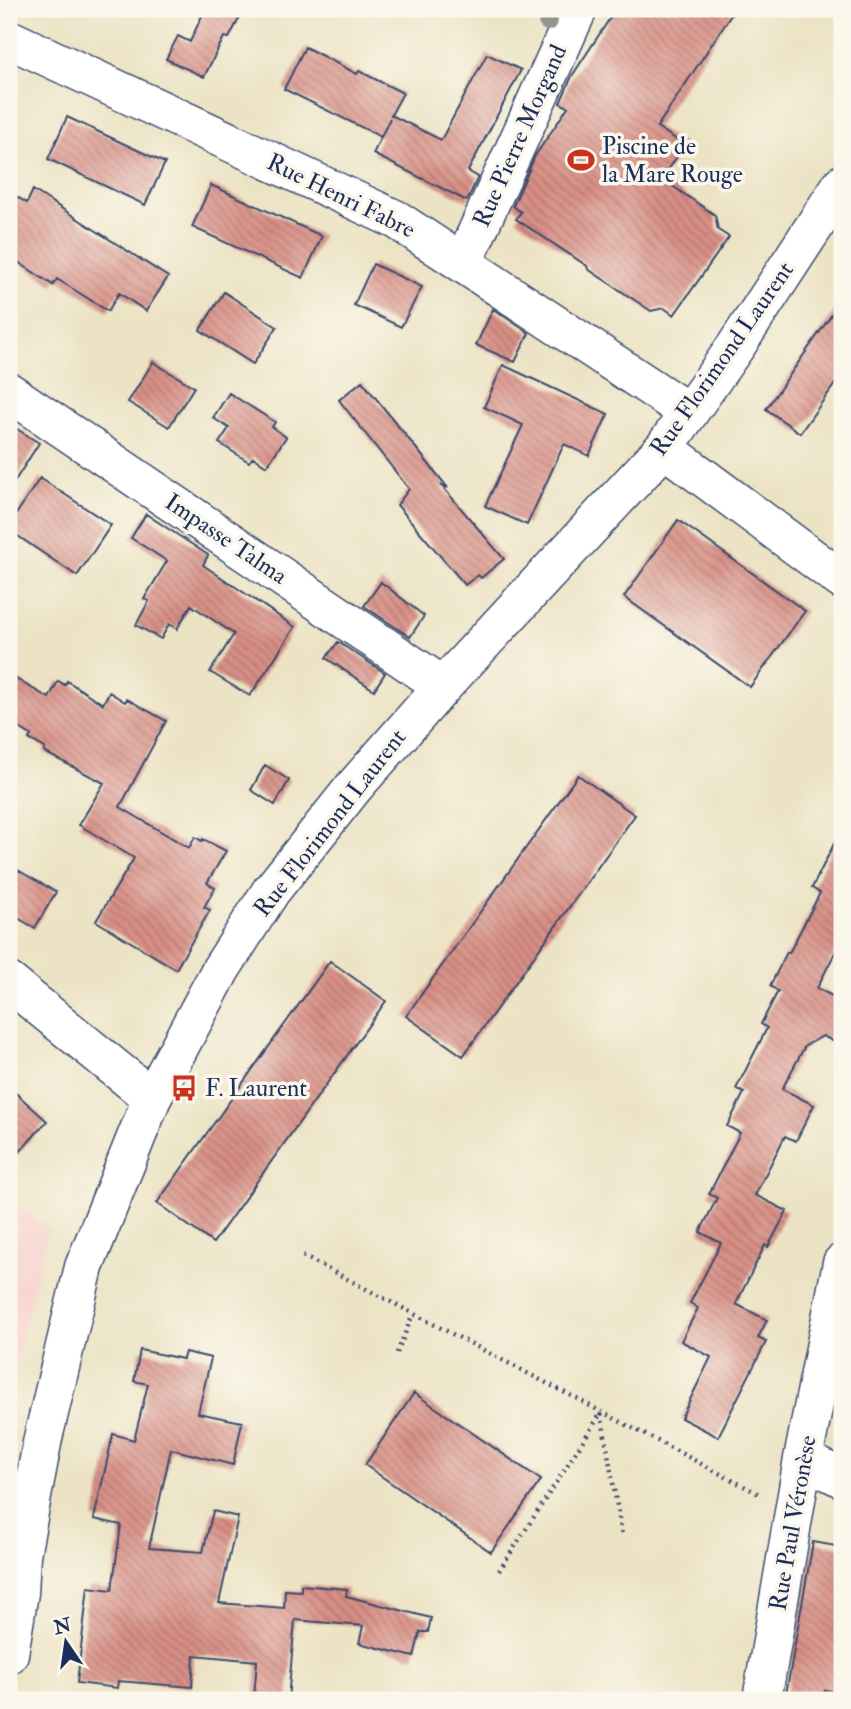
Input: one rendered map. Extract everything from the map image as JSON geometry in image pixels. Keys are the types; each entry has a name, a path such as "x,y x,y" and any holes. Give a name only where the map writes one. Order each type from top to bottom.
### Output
{"street":[{"name":"Rue Pierre Morgand","path":"463,263 578,9"},
{"name":"Rue Henri Fabre","path":"9,39 397,220 688,412"},
{"name":"Rue Florimond Laurent","path":"9,1654 14,1593 43,1438 84,1267 152,1098 222,969 271,891 354,787 443,685 664,448 736,346 842,184"},
{"name":"Impasse Talma","path":"9,392 443,685"},
{"path":"664,448 842,580"},
{"path":"9,982 152,1098"},
{"name":"Rue Paul Véronèse","path":"762,1700 803,1458 842,1263"},
{"path":"803,1458 842,1478"}],"path":[{"path":"303,1256 794,1512"},
{"path":"397,1353 414,1314"},
{"path":"601,1413 622,1535"},
{"path":"499,1571 601,1413"}],"shaded area":[{"path":"9,1197 49,1229 9,1393"}],"building":[{"path":"205,9 244,9 229,38 224,37 204,77 166,59 178,36 190,42"},
{"name":"Piscine de la Mare Rouge","path":"616,9 735,9 657,127 685,145 662,179 715,215 718,230 729,237 674,315 664,308 651,311 588,269 516,219 521,212 513,206 535,156 568,107 560,103 572,76"},
{"path":"305,47 357,74 359,71 403,93 391,115 441,140 487,54 521,70 468,171 478,177 467,201 373,154 390,118 381,137 284,89"},
{"path":"67,117 165,163 145,205 48,159"},
{"path":"211,185 322,236 303,278 192,227"},
{"path":"33,190 168,277 146,311 119,293 108,311 57,279 53,285 9,256 9,192 27,203"},
{"path":"373,264 422,287 401,327 354,305"},
{"path":"224,292 277,327 253,364 200,330"},
{"path":"842,300 842,374 800,433 766,409"},
{"path":"493,309 529,333 515,362 476,345"},
{"path":"153,362 194,387 169,427 128,402"},
{"path":"503,365 608,414 589,456 564,444 527,525 485,506 523,425 484,407"},
{"path":"362,381 448,488 441,485 504,559 481,578 478,575 465,585 397,505 409,489 339,400"},
{"path":"229,393 275,422 272,427 286,437 267,466 253,457 249,462 219,443 229,428 213,418"},
{"path":"9,424 39,443 9,490"},
{"path":"40,478 111,525 77,576 9,530 9,525"},
{"path":"146,514 208,555 203,565 295,627 250,696 210,672 234,634 191,605 177,629 169,624 161,639 136,625 149,601 144,599 167,561 131,538"},
{"path":"678,520 805,611 750,687 624,597"},
{"path":"381,582 424,616 410,637 364,606"},
{"path":"338,642 385,673 374,690 326,658"},
{"path":"9,675 49,698 58,681 65,685 67,681 103,704 109,692 166,721 120,807 189,848 195,837 226,851 207,883 215,888 204,907 210,910 176,969 96,921 134,858 79,825 104,783 44,752 45,748 29,739 31,735 9,722"},
{"path":"265,765 289,780 275,805 251,790"},
{"path":"578,775 635,815 463,1056 406,1016"},
{"path":"842,828 842,939 817,988 842,1001 842,1046 823,1036 805,1046 782,1089 814,1105 796,1141 785,1136 755,1195 787,1211 768,1247 765,1245 736,1304 767,1320 758,1338 766,1342 718,1437 681,1418 711,1357 681,1341 698,1308 690,1303 721,1243 700,1232 717,1198 709,1194 740,1133 727,1126 744,1093 736,1089 767,1028 761,1024 778,991 770,986 820,893 812,888"},
{"path":"9,865 56,892 35,928 9,913"},
{"path":"330,961 386,1001 213,1243 157,1203"},
{"path":"9,1087 47,1121 9,1164"},
{"path":"140,1350 183,1359 185,1352 211,1358 198,1413 242,1422 233,1465 171,1449 149,1548 203,1552 213,1511 238,1517 219,1603 284,1608 285,1590 301,1591 301,1585 347,1589 346,1596 431,1618 428,1632 420,1632 414,1657 359,1643 363,1626 295,1620 288,1700 254,1697 257,1661 194,1655 192,1687 118,1681 117,1688 77,1683 88,1587 112,1590 121,1525 94,1519 113,1434 134,1440 148,1384 134,1381"},
{"path":"414,1393 541,1480 491,1552 365,1465"},
{"path":"813,1542 842,1547 842,1677 837,1692 825,1690 823,1700 785,1700"}],"place":[{"name":"Piscine de la Mare Rouge","path":"581,160"},
{"name":"F. Laurent","path":"184,1088"}]}
